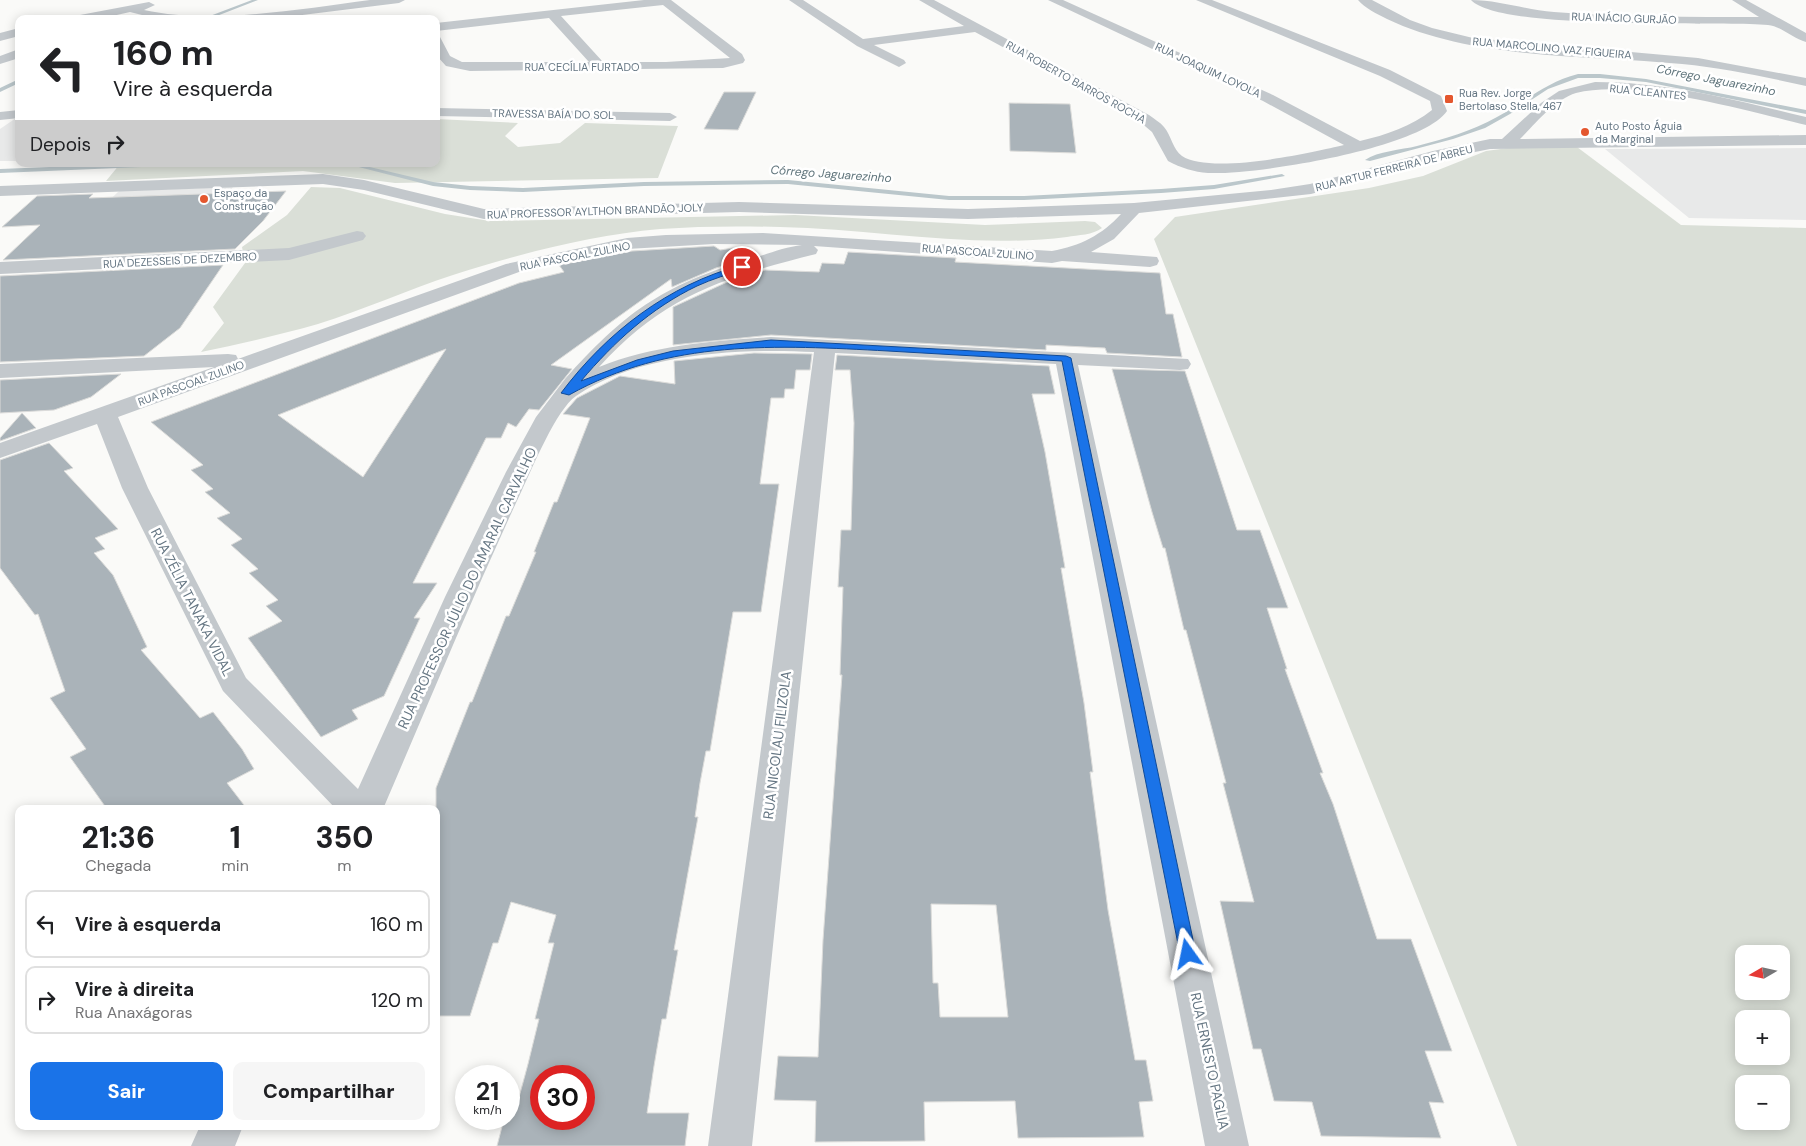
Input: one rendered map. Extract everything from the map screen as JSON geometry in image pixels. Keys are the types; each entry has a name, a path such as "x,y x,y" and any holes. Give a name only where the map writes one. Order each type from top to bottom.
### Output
{"street":[{"path":"248,15 306,5 399,0"},
{"path":"440,26 665,0"},
{"name":"RUA CECÍLIA FURTADO","path":"440,50 444,59 452,66 600,68 723,64 738,60 737,57 665,0"},
{"path":"796,0 899,64"},
{"name":"RUA ROBERTO BARROS ROCHA","path":"925,0 1144,118 1158,129 1174,158 1185,164 1216,169 1329,169"},
{"name":"RUA JOAQUIM LOYOLA","path":"1054,0 1268,98 1358,146"},
{"path":"1202,0 1385,74 1436,99 1440,110 1435,118 1405,133 1358,146 1329,169"},
{"name":"RUA MARCOLINO VAZ FIGUEIRA","path":"1364,0 1396,20 1423,31 1450,38 1520,47 1686,60 1805,80"},
{"name":"RUA INÁCIO GURJÃO","path":"1477,0 1502,8 1543,14 1648,20 1773,22"},
{"path":"1738,0 1773,22 1806,38"},
{"path":"126,15 154,3"},
{"path":"1627,5 1648,20"},
{"path":"104,15 135,10 174,15"},
{"path":"552,14 600,68"},
{"path":"1626,19 1649,34"},
{"path":"861,42 977,28"},
{"path":"0,37 15,33"},
{"path":"1664,45 1686,60"},
{"path":"0,60 15,54"},
{"name":"RUA CLEANTES","path":"1507,144 1558,97 1572,90 1589,88 1620,88 1667,92 1806,121"},
{"name":"TRAVESSA BAÍA DO SOL","path":"440,112 670,117"},
{"name":"RUA ARTUR FERREIRA DE ABREU","path":"1134,208 1270,195 1329,169 1482,146 1507,144 1806,140"},
{"name":"RUA PROFESSOR AYLTHON BRANDÃO JOLY","path":"0,191 324,179 376,186 446,208 484,214 739,207 968,214 1134,208"},
{"name":"RUA PASCOAL ZULINO","path":"0,452 513,268 605,248 664,240 709,238 834,240 890,246 1052,257 1066,255 1095,244 1114,232 1134,208"},
{"name":"RUA DEZESSEIS DE DEZEMBRO","path":"0,268 289,254 357,236"},
{"path":"565,393 604,348 646,312 695,284 723,272 798,251 890,246"},
{"path":"1052,257 1150,261"},
{"name":"RUA PROFESSOR JÚLIO DO AMARAL CARVALHO","path":"368,805 503,503 535,439 565,393 594,377 673,354 723,346 771,343 1180,364"},
{"name":"RUA NICOLAU FILIZOLA","path":"730,1146 824,345"},
{"name":"RUA ERNESTO PAGLIA","path":"1066,358 1227,1146"},
{"path":"0,371 256,359"},
{"name":"RUA ZÉLIA TANAKA VIDAL","path":"105,414 135,488 234,684 352,805"},
{"path":"213,1146 220,1130"}],"shaded area":[{"path":"15,119 15,161 0,161 0,129"},
{"path":"440,119 518,123 505,136 518,147 560,143 585,123 678,126 658,178 395,183 303,171 106,181 118,167 440,167"},
{"path":"1523,146 1577,147 1681,225 1806,228 1806,1146 1517,1146 1154,239 1175,217 1369,188 1423,176 1486,151"},
{"path":"1806,148 1806,220 1689,218 1605,149"},
{"path":"233,187 207,219 86,223 119,191"},
{"path":"311,187 340,188 445,214 490,221 795,215 985,225 1085,221 1095,222 1102,228 1090,233 1067,237 995,241 780,227 690,227 634,232 555,246 503,260 453,275 318,324 201,352 224,323 213,307 245,263 242,247 287,215"}],"building":[{"path":"724,92 756,92 738,130 704,129"},
{"path":"1009,103 1070,104 1076,153 1010,151"},
{"path":"286,191 263,221 235,249 3,260 40,225 2,227 37,196 93,194 89,198"},
{"path":"714,246 720,250 740,247 749,258 716,268 672,287 671,279 551,365 572,369 539,410 529,409 516,427 508,423 501,438 486,438 413,583 437,583 414,618 420,618 384,696 352,710 358,719 321,737 248,638 282,621 266,606 278,600 249,573 258,569 231,545 242,539 217,518 230,513 205,492 213,489 191,470 203,465 151,422 519,283 564,272 559,265 632,251","holes":["446,349 363,477 278,415"]},
{"path":"848,252 956,258 955,262 1160,273 1166,314 1173,314 1182,357 1107,353 1105,348 1046,345 1046,350 771,335 673,345 673,307 725,283 765,270 819,272 822,263 844,264"},
{"path":"223,265 180,328 144,356 0,362 0,276"},
{"path":"754,353 812,354 810,370 796,370 794,389 785,389 784,398 771,398 760,484 779,484 761,612 733,612 710,751 706,751 700,783 695,817 698,817 674,950 678,950 666,1019 662,1019 654,1066 647,1113 689,1113 685,1146 497,1146 501,1130 520,1130 520,1094 539,1019 535,1019 554,943 548,943 556,915 511,902 498,943 493,943 470,1016 440,1016 440,805 436,805 436,788 506,616 509,616 536,552 534,552 554,502 557,502 590,418 563,414 577,398 620,376 675,384 674,361"},
{"path":"837,355 1049,366 1055,394 1032,394 1045,452 1065,568 1061,568 1084,703 1093,772 1090,772 1108,910 1135,1060 1146,1060 1153,1101 1139,1102 1144,1137 1018,1138 1015,1101 924,1102 925,1141 815,1142 816,1101 774,1100 778,1056 818,1057 823,940 842,675 840,675 843,587 838,587 841,530 851,530 854,423 850,370 835,370","holes":["931,904 996,905 1008,1017 940,1017 938,983 933,983"]},
{"path":"1112,369 1185,371 1237,530 1260,530 1288,608 1267,608 1287,669 1285,669 1323,773 1320,773 1333,804 1377,939 1411,939 1452,1051 1425,1051 1444,1103 1429,1102 1441,1138 1321,1136 1312,1102 1274,1101 1261,1049 1253,1049 1220,901 1254,902 1223,783 1226,783 1186,630 1184,630 1165,548 1163,548 1152,512"},
{"path":"121,374 91,397 54,410 0,413 0,380"},
{"path":"22,413 36,428 0,441 0,438"},
{"path":"49,443 73,468 64,471 118,529 95,538 105,549 94,553 113,575 147,647 141,650 200,718 213,712 242,749 254,769 227,783 244,805 104,805 70,757 86,749 50,698 65,691 38,614 35,615 0,568 0,460"}],"waterway":[{"path":"215,15 256,0"},
{"name":"Córrego Jaguarezinho","path":"1368,160 1467,133 1498,119 1546,88 1578,76 1589,75 1646,81 1806,112"},
{"path":"0,90 15,83"},
{"name":"Córrego Jaguarezinho","path":"0,171 94,167"},
{"name":"Córrego Jaguarezinho","path":"362,167 433,184 470,188 523,190 644,184 788,182 949,198 1024,198 1161,191 1214,187 1282,176"}],"place":[{"name":"Rua Rev. Jorge Bertolaso Stella, 467","path":"1449,99"},
{"name":"Auto Posto Águia da Marginal","path":"1585,132"},
{"name":"Espaço da Construção","path":"204,199"}],"route":[{"path":"742,267 723,272 695,284 646,312 604,348 565,393 594,377 640,362 673,354 723,346 771,343 1066,358 1188,954"}]}
